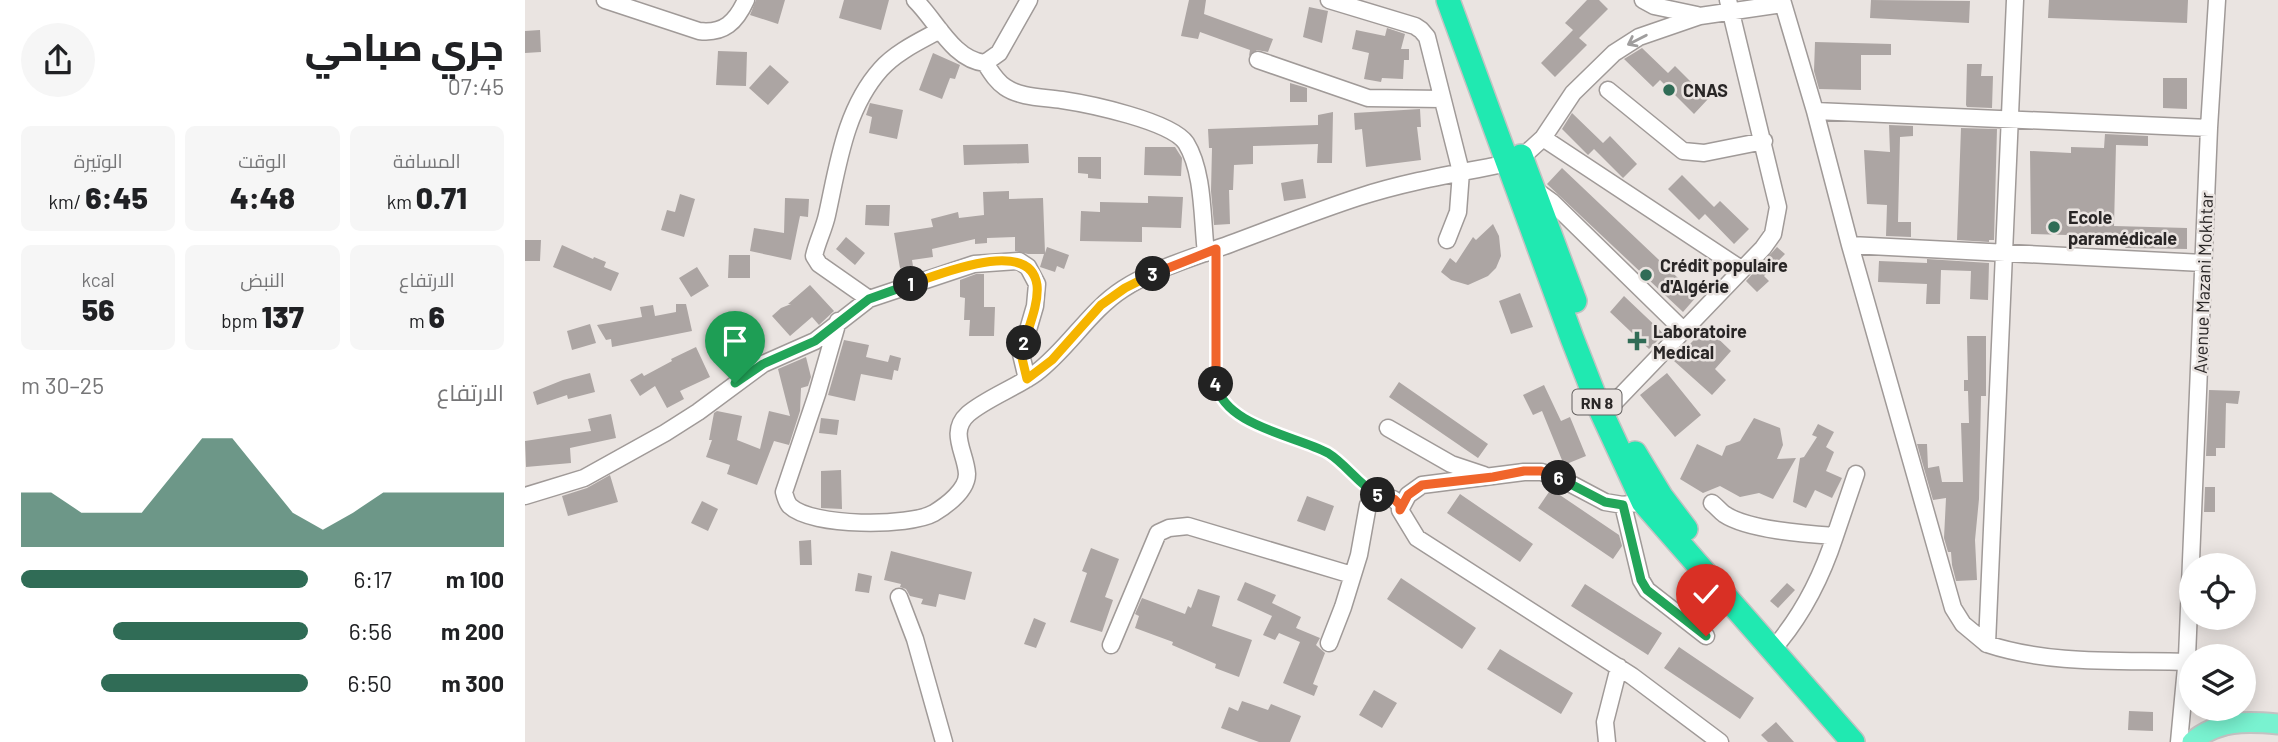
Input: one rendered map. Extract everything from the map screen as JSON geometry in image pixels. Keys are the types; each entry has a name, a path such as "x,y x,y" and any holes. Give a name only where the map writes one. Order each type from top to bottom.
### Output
{"highway":[{"name":"RN 8","path":"1448,0 1515,161 1534,189 1613,404 1632,447 1661,496 1779,642 1867,742"},
{"name":"RN 8","path":"1463,0 1515,161 1633,503 1853,742"}],"main road":[{"path":"2192,742 2209,730 2224,724 2241,721 2278,724"}],"street":[{"path":"605,0 699,31 713,33 739,16 746,0"},
{"path":"915,0 959,51 975,62 985,63 999,52 1029,0"},
{"path":"1329,0 1415,26 1427,37 1461,172 1458,212 1447,240"},
{"path":"1643,0 1654,6 1700,16"},
{"path":"1987,644 2015,0"},
{"name":"Avenue Mazani Mokhtar","path":"2188,644 2209,128 2217,0"},
{"path":"838,321 784,492 790,506 814,516 843,521 894,523 932,514 962,489 967,475 958,435 968,414 1027,379 1052,360 1101,305 1125,288 1165,268 1360,197 1515,161 1543,138 1573,93 1614,53 1639,37 1730,6 1782,2 1815,111 1850,245 1953,608 1963,624 1987,644 2013,652 2067,658 2179,662"},
{"path":"1613,404 1763,248 1773,234 1778,207 1730,6"},
{"path":"869,299 819,264 814,256 827,219 844,137 859,102 882,68 940,30"},
{"path":"1258,60 1368,98 1443,99"},
{"path":"985,63 997,80 1019,94 1096,106 1163,127 1184,141 1198,177 1211,251"},
{"path":"1608,90 1683,151 1704,153 1764,141"},
{"path":"1815,111 2209,128"},
{"path":"1543,138 1741,269"},
{"path":"1534,189 1552,202 1683,330"},
{"path":"1850,245 2203,263"},
{"path":"525,496 584,478 665,433 763,364 815,341 869,299 974,264 1019,261 1028,267 1037,284 1035,306 1021,354 1027,379"},
{"path":"1388,428 1451,464 1493,477"},
{"path":"1400,510 1408,495 1422,485 1524,471 1541,471 1556,476 1605,502 1633,503 1641,580 1647,590 1706,636"},
{"path":"1779,642 1811,598 1856,474"},
{"path":"1329,643 1359,555 1368,505 1376,494 1394,499 1400,505 1400,510 1417,538 1619,667 1720,742"},
{"path":"1712,503 1725,515 1749,524 1835,537"},
{"path":"1111,645 1159,533 1169,528 1188,526 1352,575"},
{"path":"899,597 915,639 944,742"},
{"path":"1608,742 1605,722 1619,667"},
{"name":"Avenue Mazani Mokhtar","path":"2179,742 2181,721"}],"path":[{"path":"1211,251 1215,373 1220,398 1227,407 1242,416 1330,454 1376,494"}],"building":[{"path":"756,0 785,0 778,24 750,15"},
{"path":"844,0 889,0 881,30 839,18"},
{"path":"1189,0 1206,0 1204,14 1273,39 1268,52 1257,50 1249,56 1250,50 1200,32 1198,39 1181,36"},
{"path":"1587,0 1599,0 1608,9 1579,38 1587,45 1555,77 1541,63 1573,30 1565,23"},
{"path":"1871,0 1970,1 1969,23 1870,18"},
{"path":"2049,0 2188,0 2187,23 2048,18"},
{"path":"1309,7 1328,11 1322,43 1303,37"},
{"path":"1387,28 1405,34 1401,49 1409,49 1409,60 1404,60 1403,79 1382,78 1381,82 1364,79 1369,53 1352,49 1356,30 1385,36"},
{"path":"540,30 541,52 525,53 525,31"},
{"path":"1815,42 1891,44 1891,55 1861,55 1861,90 1819,89 1814,71"},
{"path":"1642,48 1668,73 1675,66 1708,99 1694,114 1660,80 1653,87 1624,59"},
{"path":"718,51 747,52 746,86 716,85"},
{"path":"933,53 960,65 955,79 950,78 942,99 919,90"},
{"path":"1967,64 1982,64 1981,76 1993,76 1992,108 1967,107"},
{"path":"770,65 789,82 768,105 749,88"},
{"path":"2163,78 2187,78 2187,109 2163,108"},
{"path":"1290,83 1307,88 1307,102 1290,102"},
{"path":"870,103 903,110 897,139 869,133 872,117 866,115"},
{"path":"1420,109 1421,127 1417,127 1421,160 1366,167 1362,129 1355,130 1354,113"},
{"path":"1333,112 1332,163 1317,163 1318,144 1253,146 1253,164 1234,165 1233,190 1229,190 1230,224 1214,225 1211,191 1212,148 1209,148 1208,129 1318,125 1318,115"},
{"path":"1572,113 1603,143 1610,136 1637,164 1623,178 1594,149 1588,155 1562,129"},
{"path":"1889,125 1913,126 1913,136 1900,137 1898,222 1911,222 1911,237 1886,236 1887,205 1867,204 1864,150 1890,152"},
{"path":"1961,128 1997,129 1994,240 1989,242 1957,240"},
{"path":"2105,134 2148,136 2148,146 2116,145 2114,226 2187,228 2187,249 2125,248 2126,245 2102,245 2102,236 2031,234 2030,151 2071,153 2071,147 2104,148"},
{"path":"1028,144 1029,163 964,165 963,145"},
{"path":"1145,147 1175,147 1182,158 1181,176 1144,175"},
{"path":"1078,157 1101,157 1101,179 1088,178 1088,174 1078,173"},
{"path":"1562,168 1697,296 1683,312 1547,184"},
{"path":"1682,175 1714,207 1720,201 1749,229 1734,244 1705,214 1699,220 1668,189"},
{"path":"1303,179 1306,198 1284,201 1281,183"},
{"path":"1009,191 1009,199 1043,198 1045,253 1047,247 1069,255 1064,269 1057,266 1055,272 1040,267 1044,254 1015,251 1015,237 987,238 987,243 975,244 975,239 932,249 933,257 912,260 913,266 900,268 894,233 933,227 931,219 958,212 959,218 984,215 983,192"},
{"path":"680,194 695,199 684,237 661,230 667,210 675,212"},
{"path":"1148,196 1183,197 1181,228 1142,227 1142,242 1080,241 1081,211 1100,212 1100,202 1148,203"},
{"path":"785,198 809,199 808,217 800,216 791,260 750,251 754,228 784,233"},
{"path":"866,205 890,205 889,226 865,225"},
{"path":"1493,224 1499,236 1501,256 1496,268 1488,276 1468,285 1451,280 1441,272 1450,258 1456,263 1473,237 1476,240"},
{"path":"846,237 865,253 855,265 836,249"},
{"path":"525,240 541,240 540,261 525,261"},
{"path":"562,245 606,262 604,267 619,273 611,291 553,267"},
{"path":"1777,247 1785,254 1764,276 1769,281 1757,292 1746,281"},
{"path":"729,255 750,255 750,278 728,278"},
{"path":"1927,259 1989,263 1988,300 1970,299 1971,271 1941,270 1940,304 1926,304 1927,284 1878,282 1879,261 1927,263"},
{"path":"697,267 709,286 691,297 679,278"},
{"path":"984,274 984,307 995,307 994,336 969,336 970,320 964,320 965,298 960,297 960,280"},
{"path":"810,285 834,311 819,325 812,317 790,336 772,316 791,304 788,304"},
{"path":"1520,293 1533,327 1511,334 1499,301"},
{"path":"1624,296 1664,334 1649,349 1610,312"},
{"path":"676,304 686,304 692,331 612,347 611,339 606,340 597,325 642,317 640,307 653,305 655,316 676,312"},
{"path":"590,324 596,343 572,350 567,331"},
{"path":"1706,327 1731,351 1715,369 1726,380 1712,395 1674,361"},
{"path":"735,328 737,333 749,328 758,355 738,364 725,333"},
{"path":"1967,336 1986,336 1986,396 1981,396 1979,499 1975,540 1977,580 1956,581 1951,552 1948,552 1944,538 1946,498 1933,500 1917,444 1927,444 1928,468 1939,466 1942,482 1963,482 1961,423 1969,423 1968,391 1964,391 1964,380 1968,380"},
{"path":"844,340 869,345 866,357 888,362 890,355 901,358 898,371 894,370 892,380 861,374 855,401 828,395"},
{"path":"696,347 710,377 680,391 684,399 667,408 655,386 640,396 630,380 642,373 644,376"},
{"path":"806,357 811,377 808,386 801,388 800,411 789,445 774,441 757,485 727,474 730,465 706,457 712,440 709,440 714,413 717,411 742,416 737,440 760,449 769,411 790,416 778,369"},
{"path":"590,373 595,392 568,399 567,395 537,405 533,392"},
{"path":"1667,373 1701,415 1675,437 1640,395"},
{"path":"1399,382 1488,444 1478,458 1389,397"},
{"path":"1544,385 1561,421 1570,417 1586,456 1564,465 1542,411 1533,415 1523,395"},
{"path":"2209,390 2240,391 2238,404 2226,403 2225,448 2216,448 2216,456 2206,456"},
{"path":"611,414 616,438 570,448 571,463 526,467 525,441 591,431 588,419"},
{"path":"821,418 839,420 837,435 819,433"},
{"path":"1754,418 1780,428 1783,445 1777,459 1796,458 1773,499 1759,493 1740,497 1720,486 1703,493 1680,479 1697,444 1722,456 1726,446 1740,441"},
{"path":"1818,424 1834,432 1826,447 1834,452 1826,471 1842,478 1832,498 1815,490 1806,508 1793,502 1800,458 1804,457 1817,437 1812,435"},
{"path":"841,470 842,509 821,508 821,471"},
{"path":"610,475 618,502 568,516 562,496 587,488"},
{"path":"2205,487 2215,487 2215,512 2204,512"},
{"path":"1551,489 1619,535 1622,546 1613,559 1538,508"},
{"path":"1460,494 1533,544 1520,562 1447,513"},
{"path":"1307,496 1334,506 1325,531 1297,521"},
{"path":"702,501 718,509 708,531 691,523"},
{"path":"811,540 812,565 800,565 799,541"},
{"path":"1091,548 1119,559 1105,597 1113,600 1102,632 1070,622 1087,573 1082,571"},
{"path":"891,551 972,572 965,600 939,594 936,607 921,604 923,599 910,596 906,589 900,587 901,584 884,580"},
{"path":"858,573 872,576 869,593 855,591"},
{"path":"1401,578 1476,628 1462,649 1387,599"},
{"path":"1245,582 1276,595 1272,603 1301,617 1296,628 1320,638 1316,645 1325,653 1313,684 1318,686 1314,696 1283,683 1300,642 1279,633 1275,640 1263,635 1272,616 1237,600"},
{"path":"1787,583 1795,590 1778,608 1770,601"},
{"path":"1585,584 1662,633 1648,655 1571,606"},
{"path":"1198,589 1220,596 1212,626 1252,640 1239,677 1215,668 1216,664 1172,645 1173,642 1135,628 1139,616 1135,614 1142,598 1185,614 1188,606 1191,608"},
{"path":"1034,618 1046,623 1036,648 1024,644"},
{"path":"1679,647 1754,698 1740,719 1664,668"},
{"path":"1500,649 1573,693 1561,714 1487,669"},
{"path":"1374,690 1397,703 1382,728 1359,715"},
{"path":"1242,701 1268,710 1271,704 1301,716 1290,742 1259,742 1221,728 1229,707 1238,711"},
{"path":"2129,711 2153,712 2153,731 2128,730"},
{"path":"1776,722 1794,742 1768,742 1761,735"}],"place":[{"name":"CNAS","path":"1669,90"},
{"name":"Ecole paramédicale","path":"2054,227"},
{"name":"Crédit populaire d'Algérie","path":"1646,275"},
{"name":"Laboratoire Medical","path":"1637,341"}],"route":[{"path":"735,383 763,364 815,341 869,299 974,264 1004,261 1019,261 1028,267 1037,284 1035,306 1021,354 1027,379 1052,360 1101,305 1125,288 1165,268 1216,249 1215,373 1220,398 1227,407 1262,426 1330,454 1376,494 1394,499 1400,505 1400,510 1408,495 1422,485 1524,471 1541,471 1556,476 1605,502 1623,505 1641,580 1647,590 1706,636"}]}
